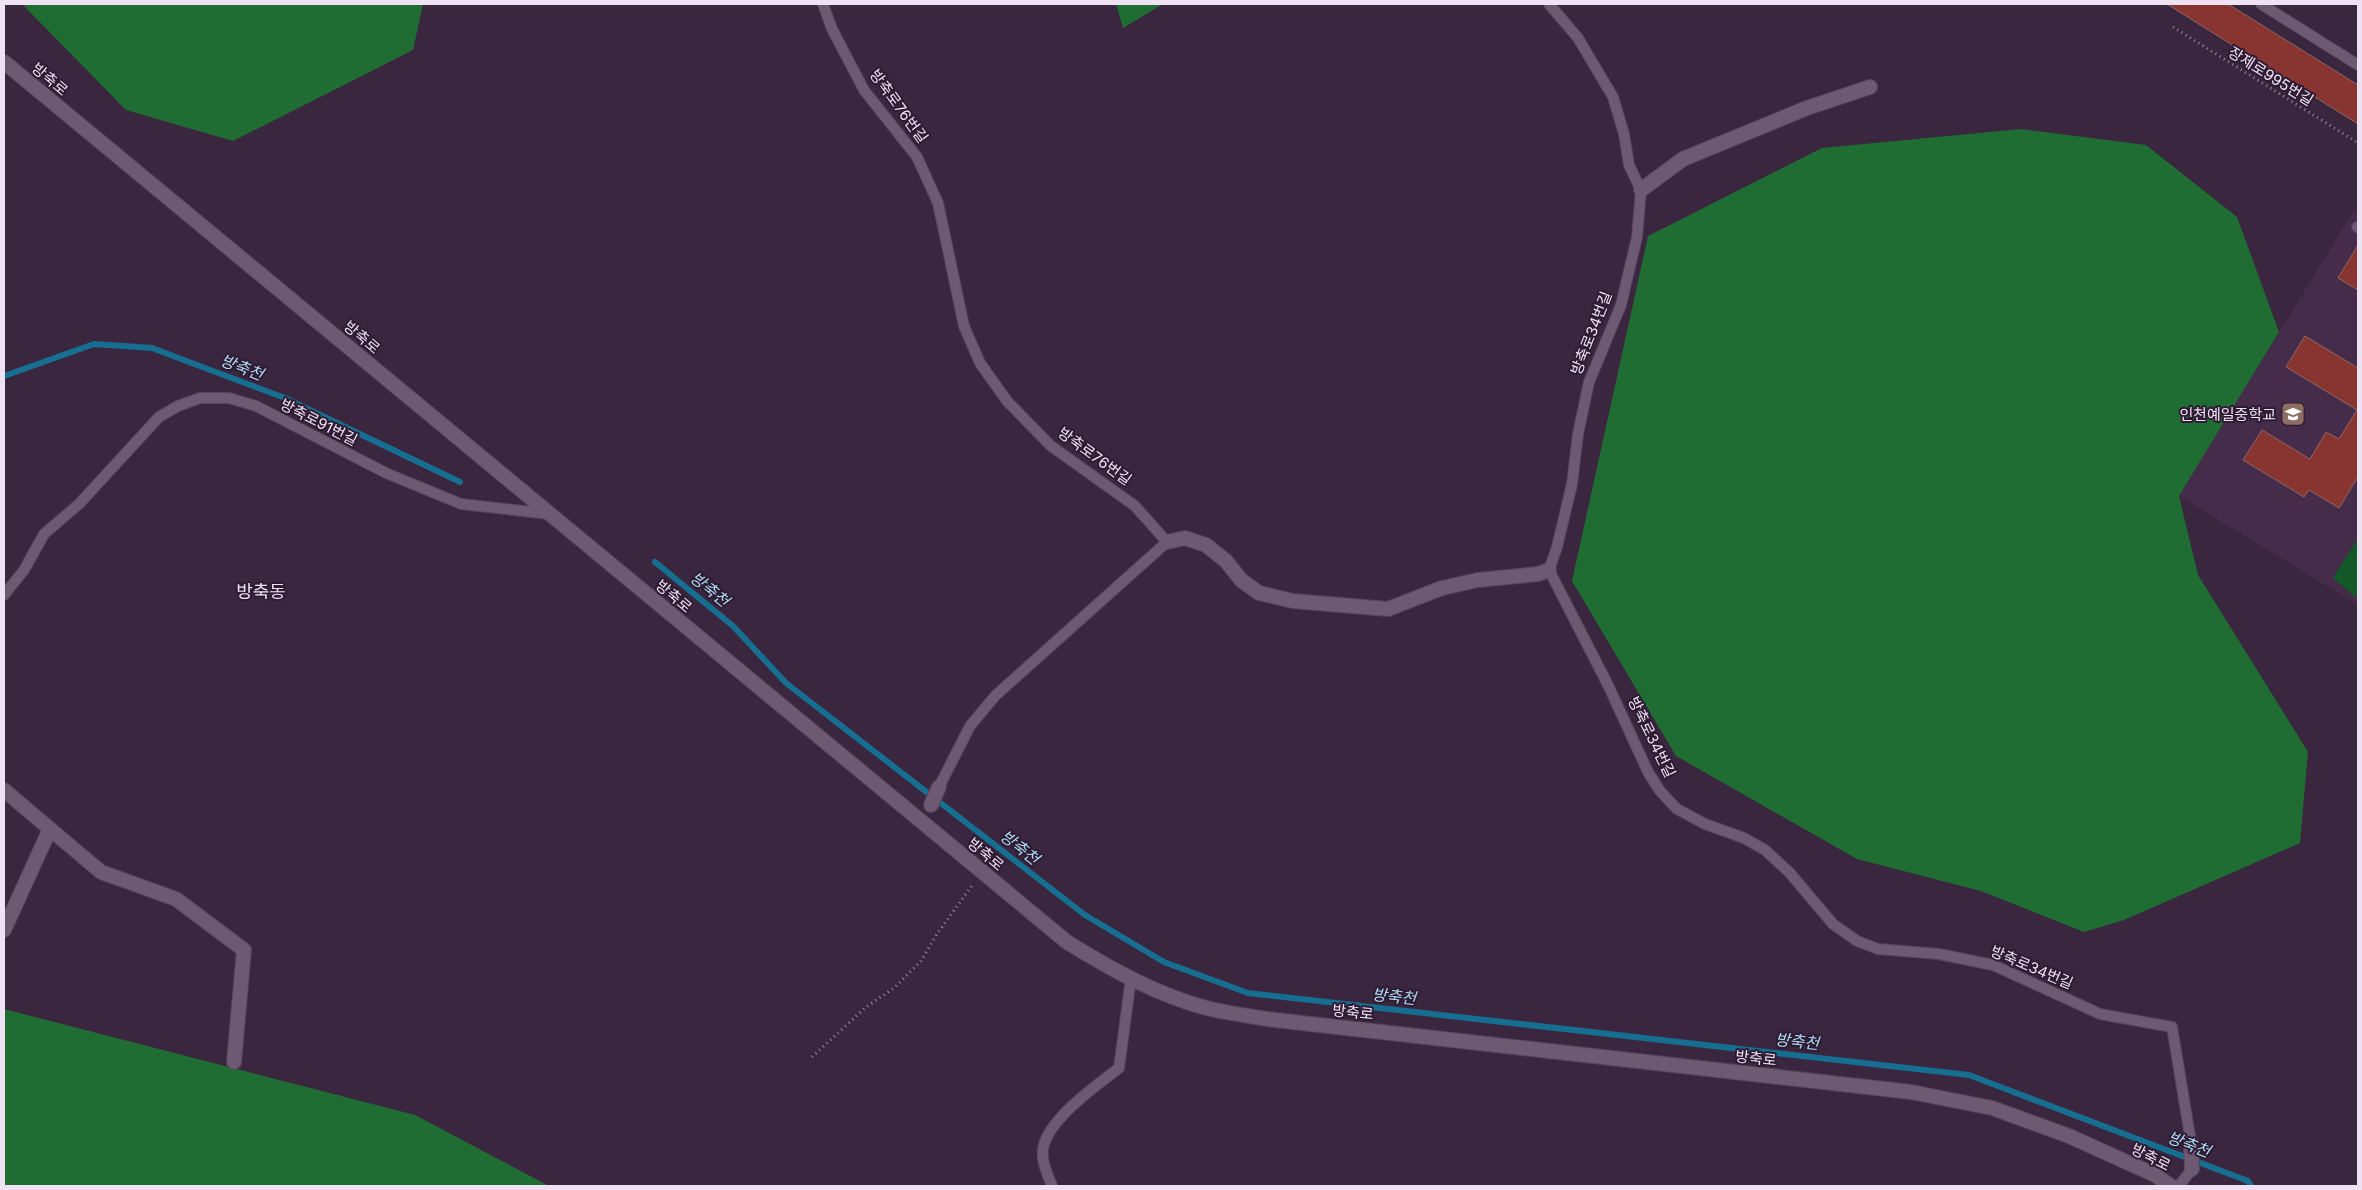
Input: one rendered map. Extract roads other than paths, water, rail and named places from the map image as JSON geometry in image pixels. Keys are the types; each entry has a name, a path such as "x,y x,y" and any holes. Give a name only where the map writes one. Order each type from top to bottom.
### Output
{"street":[{"name":"방축로","path":"4,62 1067,942 1108,967 1161,993 1210,1009 1267,1019 1911,1092 1992,1108 2069,1136 2155,1175 2171,1186"},
{"path":"1640,190 1683,159 1807,108 1870,87"},
{"path":"1167,542 1185,538 1206,545 1226,561 1241,580 1259,593 1293,601 1388,610 1442,588 1478,580 1538,574 1549,570"},
{"path":"931,805 939,787"},
{"path":"4,790 101,872 176,899 244,950 234,1062"},
{"path":"4,930 50,829"},
{"name":"방축로34번길","path":"2191,1142 2192,1168"}],"lane":[{"name":"방축로76번길","path":"823,4 832,29 864,90 917,157 938,203 964,326 980,363 1007,401 1051,446 1135,506 1167,542"},
{"name":"방축로34번길","path":"1549,4 1578,38 1613,97 1624,134 1629,165 1640,190 1638,237 1621,305 1589,382 1578,434 1572,484 1558,547 1549,570 1608,685 1648,772 1660,791 1677,809 1705,824 1744,838 1765,850 1789,872 1833,924 1857,941 1878,949 1938,954 1993,965 2100,1014 2172,1027 2191,1142"},
{"path":"2261,4 2358,65"},
{"name":"방축로91번길","path":"4,594 24,570 44,534 79,504 159,417 178,406 200,398 229,398 256,406 386,473 461,504 550,514"},
{"path":"939,787 970,726 996,695 1167,542"},
{"path":"926,825 931,805"},
{"path":"1052,1186 1044,1166 1043,1148 1050,1132 1065,1113 1119,1068 1131,978"},
{"name":"방축로34번길","path":"2179,1186 2192,1168"}],"waterway":[{"name":"방축천","path":"4,376 94,344 152,348 285,398 460,482"},
{"name":"방축천","path":"655,562 733,626 786,683 1085,915 1164,962 1248,993 1969,1075 2248,1181 2251,1186"}],"place":[{"name":"인천예일중학교","path":"2293,414"}],"district":[{"name":"방축동","path":"261,591"}]}
